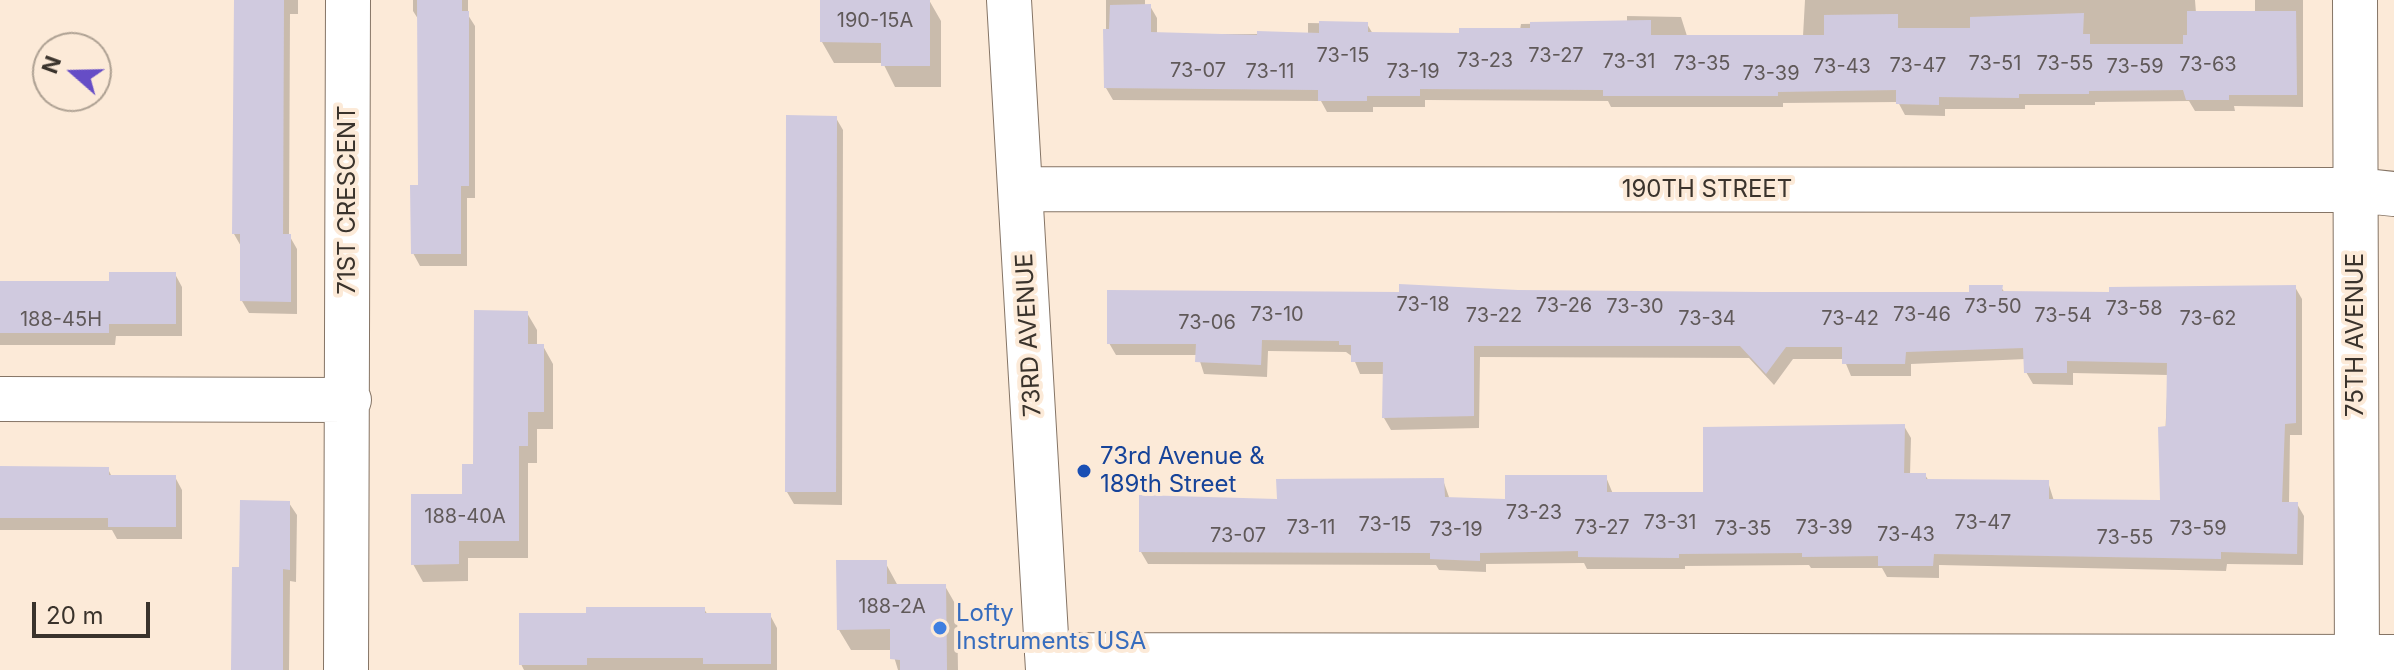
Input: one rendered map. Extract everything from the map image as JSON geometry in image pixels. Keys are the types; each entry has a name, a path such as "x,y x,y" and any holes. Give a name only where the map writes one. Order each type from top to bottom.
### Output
{"street":[{"name":"71ST CRESCENT","path":"346,670 348,0"},
{"name":"73RD AVENUE","path":"1009,0 1048,662"},
{"name":"75TH AVENUE","path":"2355,0 2375,192 2369,661"},
{"name":"190TH STREET","path":"1020,189 2375,192"},
{"path":"0,399 349,400"},
{"path":"1048,662 2369,661"}],"building":[{"path":"234,0 284,0 283,234 291,234 291,302 240,301 240,234 232,234"},
{"path":"417,0 462,0 462,11 469,11 469,186 461,186 461,254 411,254 410,185 418,185"},
{"path":"820,0 930,0 930,66 881,66 881,43 820,42"},
{"path":"1151,4 1151,32 1257,35 1257,31 1319,33 1319,21 1368,22 1368,32 1459,33 1459,28 1530,28 1530,22 1651,20 1651,35 1824,35 1824,15 1898,14 1898,28 1970,28 1970,17 2084,13 2083,34 2090,34 2090,44 2183,44 2183,35 2187,35 2187,11 2296,11 2297,95 2229,95 2229,100 2186,100 2183,90 2089,91 2089,94 2019,94 2019,98 1939,97 1939,105 1896,104 1896,90 1778,92 1778,96 1603,96 1603,90 1420,89 1420,96 1367,96 1367,101 1318,101 1318,90 1104,88 1103,29 1109,29 1110,5"},
{"path":"786,115 837,116 836,492 785,492"},
{"path":"109,272 176,272 176,324 109,324 109,333 0,333 0,281 109,281"},
{"path":"1399,284 1518,290 1763,292 1969,292 1969,285 2003,285 2002,291 2109,292 2109,287 2296,285 2296,423 2285,424 2282,502 2298,502 2297,554 2221,552 2221,559 1934,554 1933,566 1878,566 1878,556 1802,557 1802,553 1679,554 1679,558 1578,557 1578,551 1480,553 1480,561 1430,559 1430,553 1139,552 1139,495 1277,499 1276,479 1444,478 1445,497 1505,499 1505,475 1607,475 1607,492 1703,492 1703,427 1905,424 1904,473 1926,473 1926,479 2049,480 2049,499 2160,500 2158,427 2166,426 2167,363 2067,361 2067,373 2024,373 2023,348 1906,352 1905,364 1842,364 1842,347 1786,347 1766,374 1740,346 1474,346 1474,416 1382,418 1383,362 1351,362 1351,345 1339,345 1339,341 1262,340 1261,365 1195,362 1196,344 1107,344 1107,290 1399,292"},
{"path":"474,310 528,311 528,344 544,344 544,412 528,412 528,446 519,446 519,541 459,541 459,564 411,565 411,494 462,494 462,464 473,464"},
{"path":"0,466 109,467 109,475 176,475 176,527 108,527 108,518 0,518"},
{"path":"240,500 290,501 290,570 283,569 283,670 231,670 232,567 239,567"},
{"path":"836,560 887,560 887,584 946,584 947,670 900,670 900,660 890,659 890,629 837,630"},
{"path":"586,607 705,607 705,613 771,613 771,664 703,664 703,658 587,658 587,665 519,665 519,613 586,613"}],"place":[{"name":"73rd Avenue & 189th Street","path":"1084,471"},
{"name":"Lofty Instruments USA","path":"940,628"}]}
